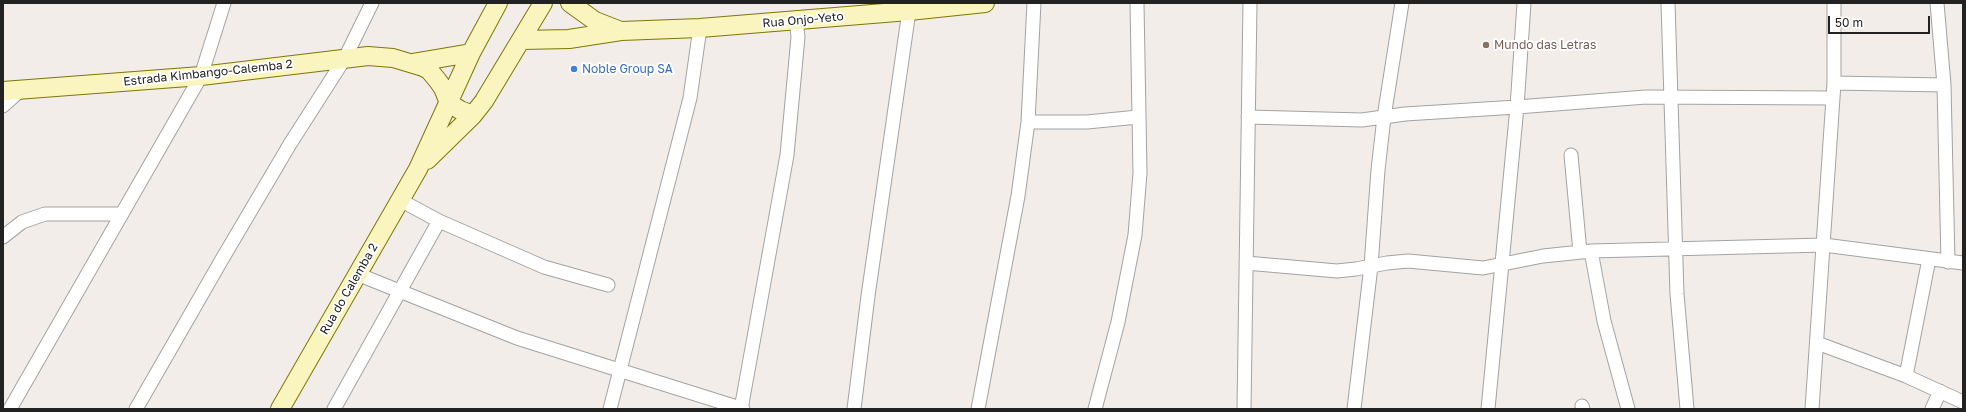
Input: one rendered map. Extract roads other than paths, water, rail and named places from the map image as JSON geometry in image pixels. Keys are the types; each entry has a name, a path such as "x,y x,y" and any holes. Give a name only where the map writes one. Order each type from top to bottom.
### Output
{"main road":[{"name":"Rua do Calemba 2","path":"280,409 418,169 471,53 498,3"},
{"name":"Rua do Calemba 2","path":"418,169 473,115 484,101 543,3"},
{"path":"570,3 595,22 621,31"},
{"name":"Rua Onjo-Yeto","path":"621,31 700,28 796,20 898,9 985,3"},
{"path":"522,40 569,39 621,31"},
{"path":"412,63 471,53"},
{"name":"Estrada Kimbango-Calemba 2","path":"3,91 201,76 368,56 393,58 412,63"},
{"path":"412,63 429,70 443,88 449,103 460,110 473,115"}],"street":[{"path":"10,409 201,76 224,3"},
{"path":"136,409 290,144 345,58 372,3"},
{"path":"978,409 1018,196 1028,122 1034,3"},
{"path":"1095,409 1118,322 1135,235 1140,173 1137,3"},
{"path":"1244,409 1250,3"},
{"path":"1354,409 1371,266 1378,170 1384,117 1402,3"},
{"path":"1488,409 1517,107 1524,3"},
{"path":"1668,3 1677,294 1687,409"},
{"path":"1812,409 1834,83 1834,3"},
{"path":"1937,3 1944,85 1948,262"},
{"path":"854,409 868,296 898,9"},
{"path":"357,274 517,338 742,409 787,155 798,37 796,20"},
{"path":"610,409 690,98 700,28"},
{"path":"1834,83 1944,85"},
{"path":"3,106 22,89"},
{"path":"1248,117 1362,120 1405,114 1646,97 1832,98"},
{"path":"1028,122 1087,122 1138,117"},
{"path":"1571,155 1585,251 1628,409"},
{"path":"400,200 439,222 544,267 608,285"},
{"path":"3,237 22,222 44,214 122,214"},
{"path":"334,409 439,222"},
{"path":"1246,263 1337,271 1387,262 1408,261 1484,268 1522,259 1585,251 1676,250 1824,245 1963,263"},
{"path":"1906,376 1929,259"},
{"path":"1817,343 1906,376 1963,402"},
{"path":"1932,409 1940,391"}],"place":[{"name":"Mundo das Letras","path":"1486,45"},
{"name":"Noble Group SA","path":"574,69"}]}
